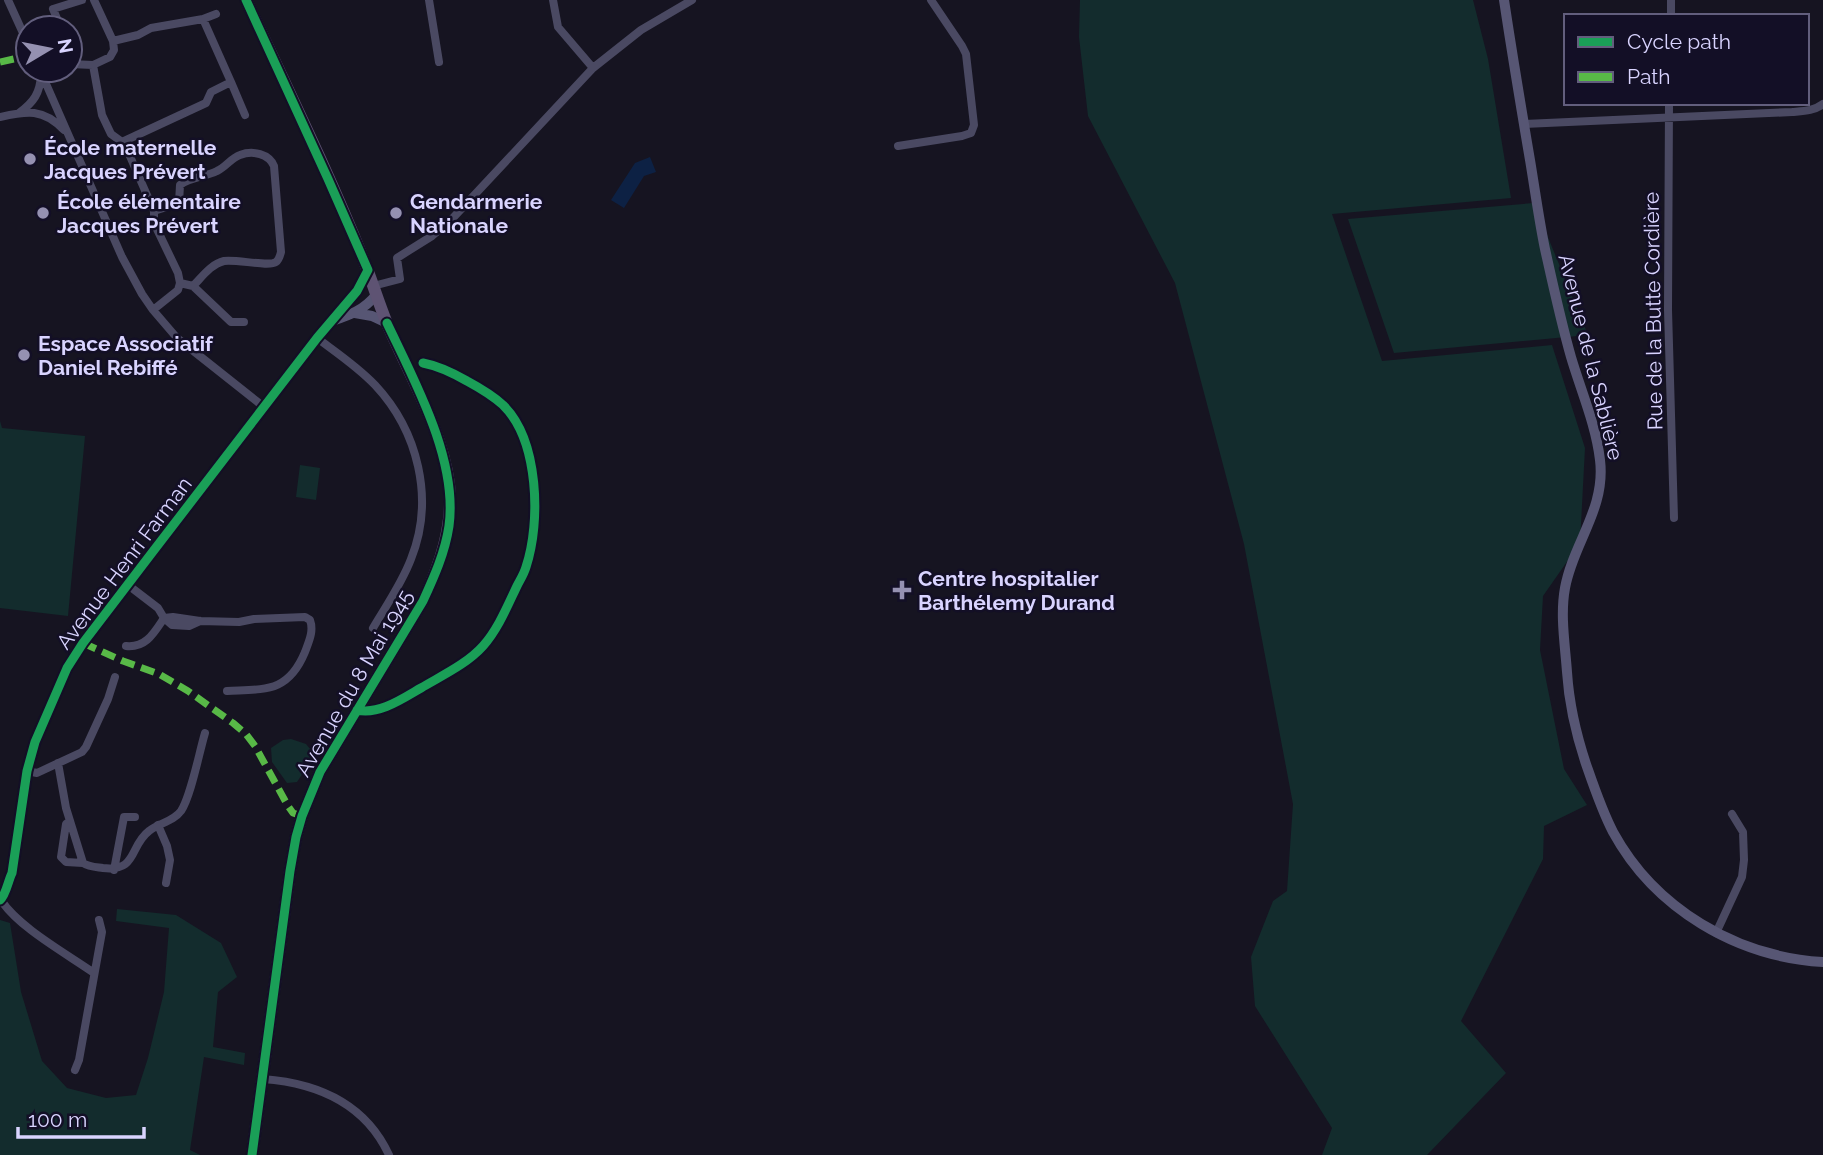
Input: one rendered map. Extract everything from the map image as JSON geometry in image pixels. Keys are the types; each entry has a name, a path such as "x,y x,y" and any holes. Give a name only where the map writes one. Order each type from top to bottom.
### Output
{"main road":[{"name":"Avenue du 8 Mai 1945","path":"246,0 368,270 387,323 437,437 450,492 449,526 443,554 423,601 320,772 296,837 252,1155"},
{"name":"Avenue de la Sablière","path":"1504,0 1544,245 1570,354 1598,444 1601,464 1594,513 1573,561 1565,588 1563,625 1568,690 1575,726 1598,799 1613,832 1651,884 1694,920 1742,945 1772,955 1823,962"},
{"name":"Avenue Henri Farman","path":"0,900 4,897 2,882 12,873 27,771 35,742 67,668 83,643 317,338 357,291 368,270"},
{"name":"Avenue Henri Farman","path":"332,321 366,306 375,290"},
{"path":"357,291 375,290"},
{"path":"355,313 372,316 387,323"}],"street":[{"path":"48,0 55,14"},
{"path":"53,9 82,0"},
{"path":"84,64 93,65 110,57 114,50 113,41 94,0"},
{"path":"429,0 439,62"},
{"path":"553,0 558,27 593,68"},
{"path":"375,290 400,279 397,258 432,236 451,220 593,68 641,30 692,0"},
{"path":"898,146 962,136 971,133 974,125 966,54 931,0"},
{"path":"113,41 138,35 151,28 203,19 216,14"},
{"path":"203,19 245,115"},
{"path":"93,65 102,115 111,134 122,142 129,154 154,211 154,223 178,273 178,290 153,310"},
{"path":"122,142 206,103 211,92 231,82"},
{"path":"19,113 37,97 40,84"},
{"path":"48,84 122,257 153,310 177,338 264,407"},
{"path":"1524,124 1807,111 1823,104"},
{"name":"Rue de la Butte Cordière","path":"1669,105 1668,310 1674,518"},
{"path":"0,117 35,112 57,122 68,135"},
{"path":"154,211 179,203 180,185 186,181 218,171 241,154 264,155 271,159 274,166 281,252 279,259 270,264 225,261 214,265 193,286"},
{"path":"180,283 193,286 231,322 244,322"},
{"path":"317,338 358,369 390,402 409,436 417,459 422,505 419,533 402,579 373,628"},
{"path":"357,710 367,712 387,706 481,649 501,620 526,567 533,530 535,494 532,468 515,422 504,406 486,391 451,372 423,363"},
{"path":"128,585 158,608 172,625 189,626 200,621 239,622 305,617 310,620 312,633 302,660 282,683 270,688 227,691"},
{"path":"126,646 142,644 151,638 164,618"},
{"path":"27,771 37,773 82,752 108,699 115,677"},
{"path":"70,821 66,824 61,857 66,862 114,870 123,866 131,860 142,836 151,828 180,813 186,801 205,733"},
{"path":"58,764 70,821 83,863"},
{"path":"1716,933 1742,877 1743,832 1732,814"},
{"path":"114,870 124,817 135,817"},
{"path":"158,825 170,860 166,883"},
{"path":"0,900 20,922 94,973"},
{"path":"75,1070 102,932 99,920"},
{"path":"263,1079 288,1081 335,1097 365,1120 389,1155"}],"green space":[{"path":"1080,0 1473,0 1488,59 1511,198 1332,214 1382,361 1552,345 1585,448 1580,543 1543,596 1540,650 1564,769 1587,805 1544,826 1543,859 1461,1021 1506,1073 1427,1155 1322,1155 1332,1128 1255,1006 1251,957 1273,901 1287,891 1293,804 1244,544 1175,283 1088,116 1079,37"},
{"path":"1534,203 1588,335 1394,353 1348,219"},
{"path":"0,421 2,428 85,436 68,616 0,608"},
{"path":"300,465 320,468 316,500 296,497"},
{"path":"291,739 306,744 315,755 297,782 287,783 272,762 271,748 283,740"},
{"path":"117,909 176,915 221,943 237,977 218,992 213,1047 245,1053 244,1065 204,1057 190,1150 200,1155 0,1155 0,920 10,923 21,992 42,1061 67,1088 106,1098 136,1095 164,992 169,928 116,921"}],"water":[{"path":"650,157 656,172 644,176 624,208 611,200 635,163"}],"marked path":[{"path":"0,62 14,59"},
{"path":"83,643 159,674 233,723 255,746 288,806 296,814"}],"cycle path":[{"path":"0,900 12,873 27,771 35,742 67,668 83,643 317,338 357,291 368,270 246,0"},
{"path":"252,1155 290,871 302,816 320,772 423,601 442,555 449,526 450,501 441,448 421,396 387,323"},
{"path":"357,710 374,710 390,705 477,652 502,618 524,572 531,549 534,482 524,439 515,420 503,405 481,389 446,370 423,363"}],"place":[{"name":"École maternelle Jacques Prévert","path":"30,159"},
{"name":"École élémentaire Jacques Prévert","path":"43,213"},
{"name":"Gendarmerie Nationale","path":"396,213"},
{"name":"Espace Associatif Daniel Rebiffé","path":"24,355"},
{"name":"Centre hospitalier Barthélemy Durand","path":"902,590"}]}
